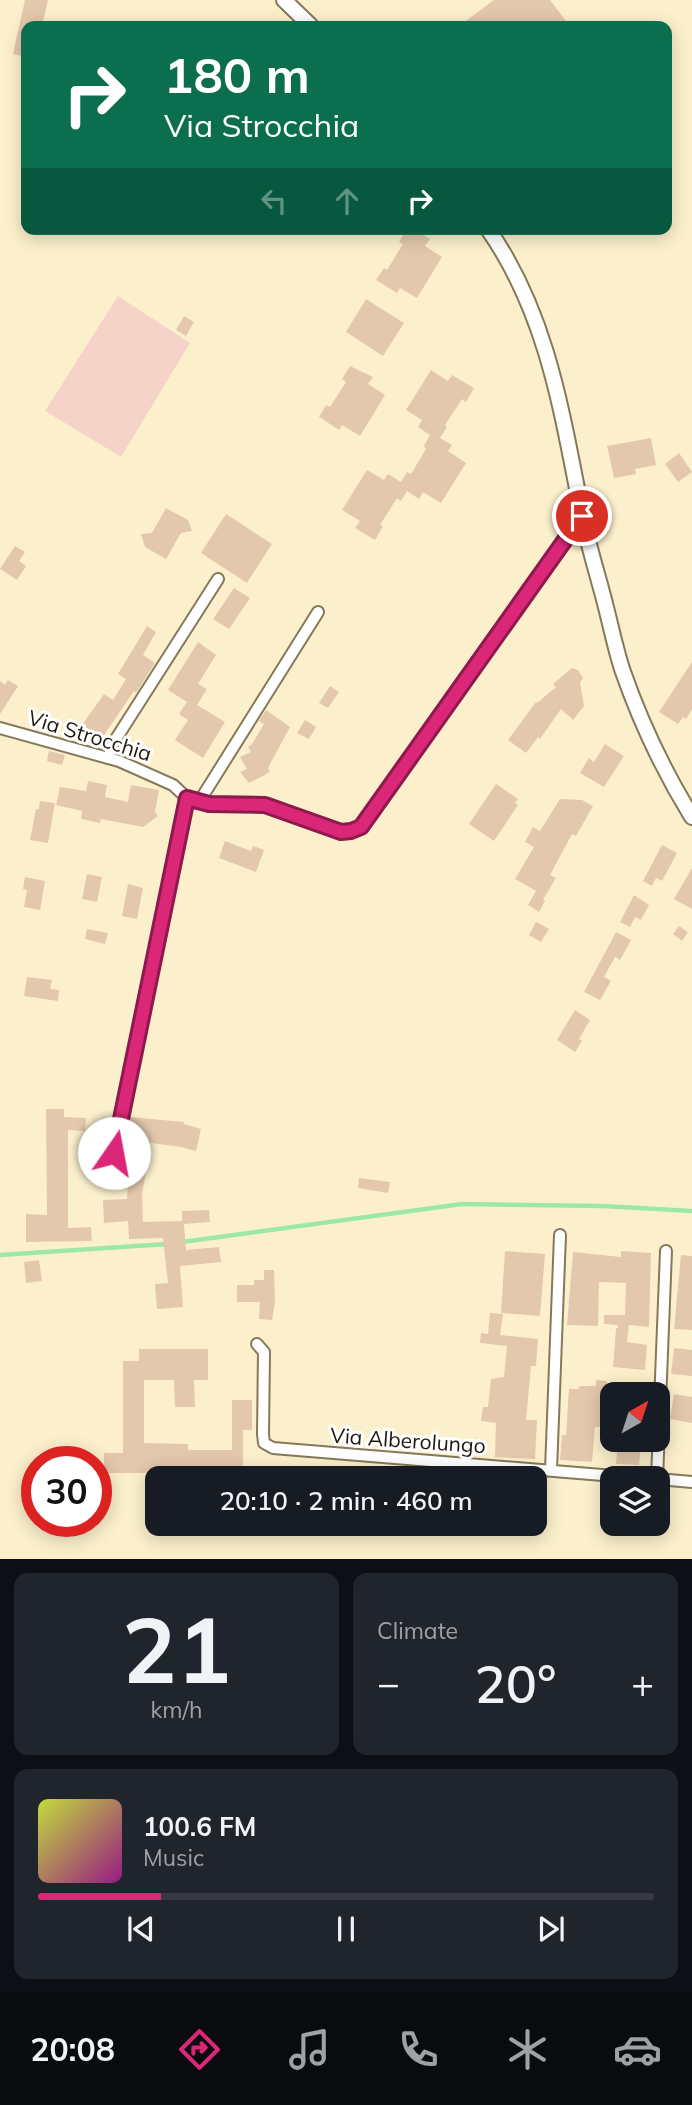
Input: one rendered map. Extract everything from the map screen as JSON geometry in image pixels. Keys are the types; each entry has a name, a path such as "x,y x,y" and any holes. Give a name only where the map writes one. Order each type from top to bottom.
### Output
{"street":[{"path":"284,0 306,21"},
{"path":"491,235 525,297 547,351 582,516 621,666 639,715 669,780 692,817"},
{"name":"Via Strocchia","path":"0,728 108,758 155,776 173,785 187,798 199,802 265,805 341,832 351,831 361,827 582,516"},
{"path":"108,758 114,742 218,579"},
{"path":"199,802 318,612"},
{"path":"114,1153 187,798"},
{"path":"551,1470 560,1235"},
{"path":"658,1466 666,1251"},
{"name":"Via Alberolungo","path":"257,1344 264,1352 262,1434 264,1443 273,1448 600,1474"},
{"path":"670,1480 692,1482"}],"shaded area":[{"path":"118,296 190,343 121,457 45,411"}],"building":[{"path":"25,0 48,0 43,21 21,21 21,56 13,54"},
{"path":"494,0 550,0 566,21 466,21"},
{"path":"403,235 424,235 430,239 425,246 442,257 417,298 400,288 397,293 376,280 384,268 387,270 403,244 399,242"},
{"path":"366,299 404,323 383,356 346,332"},
{"path":"184,316 194,322 186,336 176,330"},
{"path":"350,366 373,377 368,384 385,395 360,436 342,425 339,430 319,417 326,405 330,407 346,382 342,379"},
{"path":"431,370 448,381 452,375 474,388 466,402 462,399 440,438 452,445 448,451 466,463 441,503 423,492 419,499 407,491 401,501 397,498 380,525 383,526 375,540 355,528 360,521 342,510 367,470 384,480 388,474 401,482 407,472 411,474 426,449 424,446 430,435 418,427 422,420 406,410"},
{"path":"651,438 656,465 635,469 636,474 614,478 607,446"},
{"path":"679,453 692,472 678,482 665,464"},
{"path":"166,508 188,520 192,531 181,533 166,559 145,547 141,534 152,533"},
{"path":"226,514 272,544 247,583 201,553"},
{"path":"15,546 25,552 19,561 26,566 17,580 0,569"},
{"path":"234,588 250,598 229,629 213,619"},
{"path":"147,626 156,632 143,655 155,663 102,738 82,725 104,694 113,700 126,679 118,674"},
{"path":"198,642 216,655 198,684 207,689 197,705 225,722 203,758 175,740 188,720 179,714 187,702 168,690"},
{"path":"692,662 692,709 686,719 683,717 678,724 659,712"},
{"path":"572,668 578,670 583,678 580,683 584,706 573,720 561,709 540,739 538,737 526,753 508,740 536,702 556,687 553,684"},
{"path":"8,680 18,686 0,714 0,681 5,685"},
{"path":"330,686 339,692 328,708 319,703"},
{"path":"266,710 290,727 268,768 270,772 249,783 240,772 247,769 240,757 251,752 248,747 264,724 259,721"},
{"path":"305,720 316,727 309,739 297,733"},
{"path":"605,744 624,756 604,787 580,773 589,758 594,762"},
{"path":"49,751 65,755 62,765 47,761"},
{"path":"88,781 107,785 105,797 128,802 131,785 159,790 155,812 158,816 143,827 101,819 100,823 81,819 82,811 56,805 60,787 86,791"},
{"path":"496,784 518,799 515,803 518,805 494,841 469,824"},
{"path":"560,799 582,800 593,806 576,836 572,834 550,875 556,878 539,912 528,905 536,891 515,879 534,847 525,842 533,827 540,831"},
{"path":"40,801 55,803 48,843 30,840"},
{"path":"225,841 251,851 253,846 264,850 256,872 219,858"},
{"path":"662,845 677,853 662,881 656,878 652,886 643,881"},
{"path":"692,868 692,909 674,899"},
{"path":"87,874 102,877 97,902 82,899"},
{"path":"25,877 45,881 40,910 24,907 27,890 23,889"},
{"path":"128,884 143,888 137,919 122,916"},
{"path":"634,895 649,905 641,920 635,917 630,927 620,922"},
{"path":"536,922 549,929 541,942 529,935"},
{"path":"679,926 688,932 682,941 673,934"},
{"path":"87,929 108,933 105,944 85,939"},
{"path":"616,932 631,940 620,960 615,957 604,977 611,981 600,1000 584,992"},
{"path":"27,977 52,980 50,989 59,990 58,1001 24,996"},
{"path":"575,1010 590,1020 575,1052 557,1040"},
{"path":"46,1109 64,1109 64,1117 86,1118 85,1131 68,1130 68,1228 91,1227 92,1241 26,1242 26,1214 47,1215"},
{"path":"129,1117 184,1122 201,1129 196,1151 144,1142 142,1165 147,1166 142,1194 143,1222 182,1221 182,1211 209,1210 210,1222 184,1224 186,1250 219,1247 221,1262 180,1266 183,1307 157,1309 155,1284 168,1283 163,1238 129,1239 128,1221 104,1223 103,1200 127,1199 128,1179 102,1176 104,1161 122,1163"},
{"path":"359,1178 390,1182 388,1193 358,1188"},
{"path":"505,1251 545,1254 540,1316 501,1313"},
{"path":"621,1251 651,1253 649,1327 629,1325 627,1342 647,1345 645,1370 613,1367 618,1325 604,1324 604,1315 625,1315 626,1283 599,1282 598,1326 567,1325 573,1252 621,1257"},
{"path":"681,1255 692,1256 692,1330 674,1329"},
{"path":"39,1260 42,1281 26,1283 24,1262"},
{"path":"264,1270 274,1270 275,1302 272,1320 259,1319 260,1302 237,1302 237,1285 254,1285 254,1280 264,1280"},
{"path":"490,1313 503,1314 500,1335 538,1339 536,1366 531,1366 526,1420 537,1420 535,1459 495,1457 496,1423 481,1421 483,1407 488,1407 491,1379 504,1377 507,1346 480,1343 481,1333 488,1334"},
{"path":"674,1348 692,1350 692,1376 671,1374"},
{"path":"139,1349 208,1349 208,1380 194,1380 195,1407 175,1407 174,1380 144,1380 144,1443 188,1444 188,1450 232,1450 232,1400 252,1400 252,1430 243,1430 243,1466 145,1466 145,1473 112,1473 112,1453 123,1453 123,1361 139,1361"},
{"path":"596,1380 607,1381 600,1382 600,1427 595,1427 592,1462 560,1460 562,1435 566,1435 569,1389 596,1386"},
{"path":"674,1394 692,1397 692,1423 670,1419"},
{"path":"617,1452 640,1452 639,1465 616,1464"}],"waterway":[{"path":"182,1242 462,1204 602,1206 692,1211"},
{"path":"0,1255 167,1244"}],"route":[{"path":"114,1153 187,798 209,804 265,805 341,832 361,827 582,516"}]}
